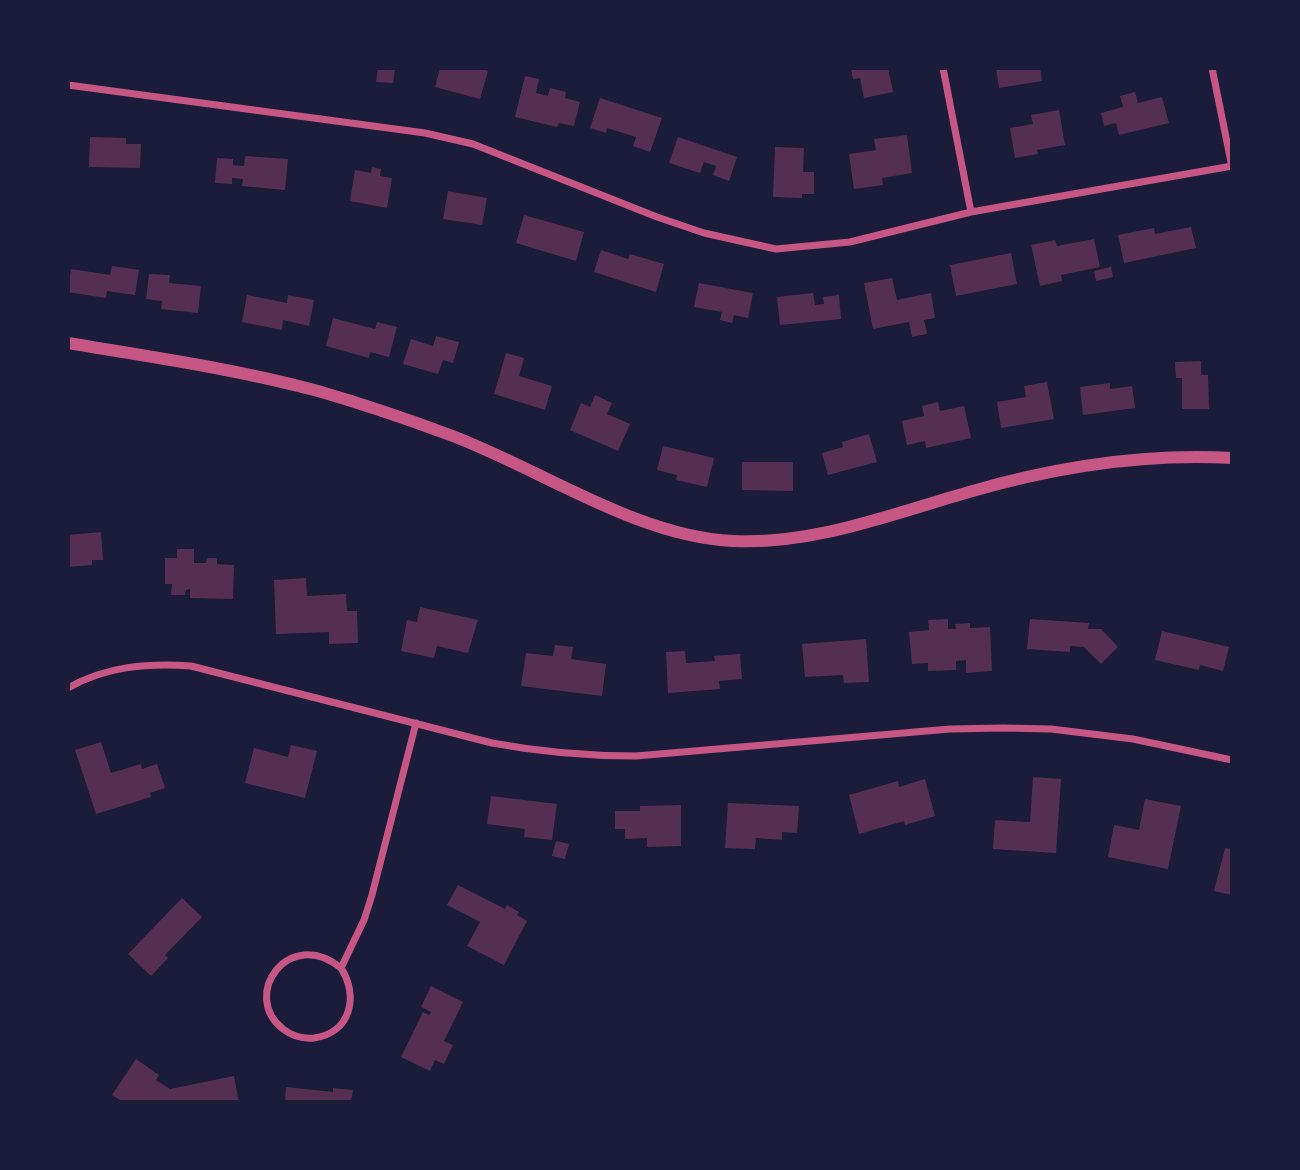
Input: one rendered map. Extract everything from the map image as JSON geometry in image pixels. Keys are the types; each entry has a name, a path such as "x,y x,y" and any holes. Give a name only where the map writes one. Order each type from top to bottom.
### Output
{"street":[{"path":"943,68 971,212"},
{"path":"68,85 425,133 473,144 657,217 704,233 776,249 850,242 971,212 1232,166 1212,68"},
{"path":"68,343 245,374 328,394 455,437 635,518 682,533 731,541 780,540 829,532 970,491 1088,464 1184,455 1232,458"},
{"path":"68,688 93,676 117,669 141,665 191,666 492,743 539,752 587,756 636,756 1003,728 1051,729 1133,739 1232,760"},
{"path":"341,968 364,920 372,895 415,723"},
{"path":"302,954 316,954 330,959 341,968 352,992 351,1006 337,1028 325,1035 298,1037 286,1032 276,1023 269,1010 267,996 269,981 277,969 302,954"}],"building":[{"path":"378,68 395,68 393,83 376,82"},
{"path":"440,68 480,68 488,71 480,99 435,87"},
{"path":"851,68 888,68 893,92 864,98 860,78 853,79"},
{"path":"996,68 1040,68 1042,81 999,88"},
{"path":"525,76 539,79 536,93 548,96 550,88 566,92 565,98 580,102 574,126 559,123 557,127 515,117"},
{"path":"1135,92 1138,103 1162,97 1169,123 1119,135 1116,123 1104,126 1101,113 1123,107 1120,96"},
{"path":"600,98 662,118 650,152 633,146 636,137 607,128 606,133 590,128"},
{"path":"1059,110 1065,145 1037,150 1038,154 1015,158 1010,128 1033,124 1031,115"},
{"path":"907,135 912,173 882,178 883,185 854,189 849,154 876,150 874,139"},
{"path":"90,137 126,138 126,144 141,144 140,168 89,167"},
{"path":"678,137 737,157 729,181 713,175 716,166 704,162 700,173 669,163"},
{"path":"775,147 804,148 803,172 814,172 814,194 802,194 802,198 773,197"},
{"path":"245,156 288,159 285,190 242,186 243,179 232,178 232,184 215,183 217,158 233,159 233,165 244,166"},
{"path":"372,167 381,169 380,176 392,178 387,208 350,201 355,170 371,173"},
{"path":"448,191 487,198 482,225 443,219"},
{"path":"524,215 584,232 576,261 516,243"},
{"path":"1191,227 1196,248 1124,263 1118,235 1154,228 1155,234"},
{"path":"1094,239 1100,267 1061,275 1062,281 1040,286 1031,245 1055,240 1057,246"},
{"path":"601,250 628,259 630,254 664,264 656,292 594,272"},
{"path":"1011,253 1017,284 956,296 950,265"},
{"path":"112,266 139,270 135,295 107,291 106,298 68,292 71,269 110,275"},
{"path":"1111,267 1113,277 1096,281 1094,271"},
{"path":"149,274 170,275 169,283 201,286 198,313 161,309 162,301 146,299"},
{"path":"892,278 897,300 931,293 935,318 924,320 927,334 912,337 909,322 873,329 864,283"},
{"path":"699,283 753,293 748,318 734,315 732,323 720,320 722,312 694,307"},
{"path":"813,293 815,305 824,304 823,297 839,295 841,319 780,325 777,297"},
{"path":"247,295 287,303 288,295 314,300 309,326 283,320 282,330 242,322"},
{"path":"333,318 375,329 377,322 397,327 389,357 370,352 369,358 326,346"},
{"path":"436,336 459,342 453,363 443,360 438,374 403,364 411,339 433,346"},
{"path":"506,353 524,358 519,376 552,386 545,410 494,394"},
{"path":"1201,361 1201,375 1208,375 1209,409 1182,409 1182,378 1176,378 1175,362"},
{"path":"1047,382 1054,419 1001,428 997,402 1026,397 1024,386"},
{"path":"1110,383 1110,389 1132,386 1135,408 1083,415 1080,387"},
{"path":"595,395 612,403 607,414 630,424 618,451 570,430 581,403 590,407"},
{"path":"938,402 940,411 964,406 971,438 926,448 925,441 907,445 902,421 924,416 922,406"},
{"path":"869,434 877,462 828,475 822,453 843,447 842,442"},
{"path":"663,446 714,458 707,487 676,480 677,475 657,470"},
{"path":"742,462 793,462 793,491 742,490"},
{"path":"101,532 103,560 92,560 92,565 68,567 68,535"},
{"path":"177,549 194,549 194,563 206,563 207,558 217,558 217,564 234,565 233,599 190,598 190,589 186,590 185,595 171,595 172,584 165,584 165,558 177,558"},
{"path":"306,578 307,596 346,594 347,611 357,611 358,643 329,644 329,632 276,634 274,580"},
{"path":"420,607 478,620 468,653 437,646 434,658 401,651 407,620 417,622"},
{"path":"948,619 948,629 956,629 955,624 970,623 970,628 990,627 992,671 966,673 966,660 956,661 956,670 928,671 928,663 912,664 909,632 929,630 928,620"},
{"path":"1030,619 1089,623 1088,629 1101,629 1118,647 1101,664 1084,647 1070,646 1070,652 1027,649"},
{"path":"1162,631 1229,647 1223,671 1200,665 1199,670 1155,660"},
{"path":"866,639 869,682 844,683 843,675 805,677 802,644"},
{"path":"555,645 573,647 571,659 606,664 602,696 521,686 526,653 553,656"},
{"path":"685,651 686,663 715,661 714,656 740,654 742,679 719,681 720,689 668,693 666,652"},
{"path":"101,742 111,773 141,764 142,769 157,764 165,788 150,793 151,797 96,814 75,750"},
{"path":"291,745 317,751 305,798 245,783 254,748 288,757"},
{"path":"1033,777 1061,779 1056,853 993,849 995,820 1030,822"},
{"path":"925,779 935,816 905,825 904,821 859,834 849,795 898,781 899,787"},
{"path":"491,796 557,804 552,840 524,837 525,829 487,824"},
{"path":"1145,799 1181,806 1168,869 1108,857 1114,825 1139,830"},
{"path":"728,803 799,806 797,833 782,832 782,840 756,838 755,849 725,848"},
{"path":"681,805 681,846 647,847 647,838 625,839 625,829 615,829 615,811 640,811 640,806"},
{"path":"556,841 569,844 565,859 552,856"},
{"path":"1225,848 1232,849 1232,895 1214,891"},
{"path":"458,885 505,909 507,905 527,921 504,965 467,946 480,922 447,905"},
{"path":"182,898 202,917 165,955 168,958 151,976 128,954"},
{"path":"431,986 463,1002 444,1041 453,1045 444,1064 435,1060 430,1071 401,1057 423,1012 429,1015 431,1012 421,1007"},
{"path":"136,1059 159,1075 156,1080 170,1089 234,1076 239,1102 123,1102 112,1095"},
{"path":"286,1087 333,1092 333,1088 353,1090 351,1102 285,1102"}]}
